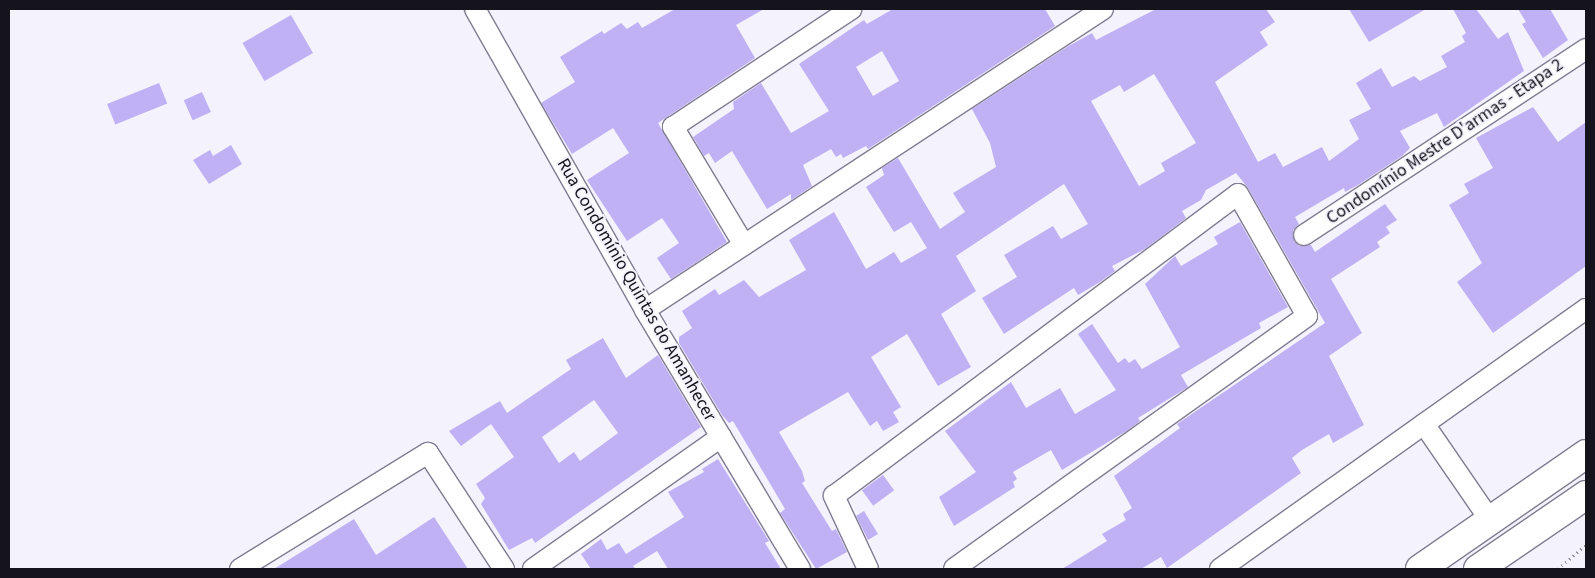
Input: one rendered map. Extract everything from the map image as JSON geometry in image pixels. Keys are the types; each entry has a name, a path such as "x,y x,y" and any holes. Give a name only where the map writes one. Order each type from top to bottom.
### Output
{"main road":[{"path":"1420,569 1492,522 1586,454"},
{"path":"1478,569 1586,495"}],"street":[{"name":"Rua Condomínio Quintas do Amanhecer","path":"475,9 646,310 800,569"},
{"path":"744,245 673,127 851,9"},
{"path":"646,310 1103,9"},
{"name":"Condomínio Mestre D'armas - Etapa 2","path":"1304,236 1586,48"},
{"path":"868,569 834,496 1238,194 1307,316 954,569"},
{"path":"1220,569 1586,309"},
{"path":"1424,424 1492,522"},
{"path":"533,569 721,438"},
{"path":"240,569 428,454 504,569"}],"path":[{"path":"1558,569 1586,546"}],"building":[{"path":"675,9 764,9 736,25 755,58 658,123 727,242 671,279 657,258 679,243 662,218 627,241 587,180 629,153 613,128 572,154 541,103 575,82 560,57 602,31 604,34 621,23 627,29 638,22 642,28"},
{"path":"893,9 1045,9 1055,26 868,149 866,146 843,158 841,154 836,157 831,149 803,165 812,186 791,200 791,194 767,209 732,151 715,163 709,153 704,156 693,137 734,109 733,102 761,83 791,133 829,111 799,64 864,20 867,24","holes":["882,51 899,81 873,96 856,67"]},
{"path":"1156,9 1266,9 1275,22 1260,32 1268,45 1215,82 1258,162 1275,153 1283,167 1322,147 1329,161 1359,139 1349,120 1371,109 1356,83 1381,68 1392,87 1414,76 1420,81 1447,67 1441,56 1465,42 1462,36 1466,33 1453,9 1476,9 1498,39 1508,32 1524,71 1444,127 1437,113 1400,131 1410,148 1402,156 1358,185 1345,192 1344,188 1295,217 1299,224 1293,230 1294,241 1299,246 1311,245 1315,252 1385,204 1397,220 1386,227 1390,233 1377,242 1380,247 1331,279 1362,333 1329,356 1364,425 1333,443 1329,434 1302,450 1292,458 1301,473 1167,568 1161,557 1141,569 1062,569 1107,541 1102,534 1126,520 1123,514 1132,508 1114,476 1180,428 1177,424 1325,323 1248,188 1236,173 1206,190 1201,200 1182,211 1186,218 1145,249 1112,266 1115,271 1100,282 1078,295 1074,288 1004,334 982,298 1017,277 1004,255 1053,226 1061,239 1088,224 1064,184 956,256 976,291 941,314 971,367 938,386 907,334 871,357 901,407 893,412 899,422 883,431 877,421 870,426 848,392 779,432 802,471 805,481 802,483 832,531 836,529 847,552 816,569 780,513 785,509 733,421 729,423 722,415 679,343 679,337 692,328 682,311 715,289 719,295 744,280 759,297 806,270 789,240 834,212 866,269 894,252 901,263 927,248 911,222 894,232 866,187 884,175 882,168 898,158 940,229 965,212 953,193 996,167 990,143 972,109 1067,47 1092,33 1096,40","holes":["1154,74 1196,143 1161,163 1165,171 1139,186 1091,101 1120,85 1124,92"]},
{"path":"1349,9 1426,9 1369,42"},
{"path":"1518,9 1550,9 1568,40 1543,58 1522,24 1526,22"},
{"path":"291,15 313,53 265,81 243,43"},
{"path":"159,83 167,103 115,124 107,104"},
{"path":"202,92 211,112 193,120 184,100"},
{"path":"1533,107 1558,142 1586,122 1586,266 1493,333 1457,282 1482,263 1449,205 1469,193 1464,184 1493,168 1476,138"},
{"path":"231,145 242,164 209,184 193,160 210,150 213,156"},
{"path":"1240,222 1288,307 1259,323 1261,328 1181,375 1188,387 1138,418 1140,421 1128,430 1062,470 1051,450 1013,472 1017,479 1013,482 1015,487 954,526 939,497 976,472 945,431 1011,382 1026,408 1060,388 1075,414 1116,390 1078,334 1092,324 1118,363 1125,358 1129,363 1135,359 1142,369 1180,347 1145,284 1175,256 1181,266 1218,244 1214,237"},
{"path":"603,338 626,378 658,355 701,427 535,543 532,538 509,550 481,504 485,498 476,484 514,457 491,424 461,446 449,431 500,401 507,413 571,369 566,360","holes":["594,400 618,433 580,461 574,452 559,463 542,437"]},
{"path":"718,459 769,541 765,543 781,569 668,569 657,551 633,566 636,569 591,569 581,554 601,539 607,550 619,543 626,554 684,517 668,492 704,472 702,469"},
{"path":"883,475 894,490 873,506 862,490"},
{"path":"864,511 878,534 868,540 856,516"},
{"path":"434,517 468,569 274,569 354,519 376,555"}]}
